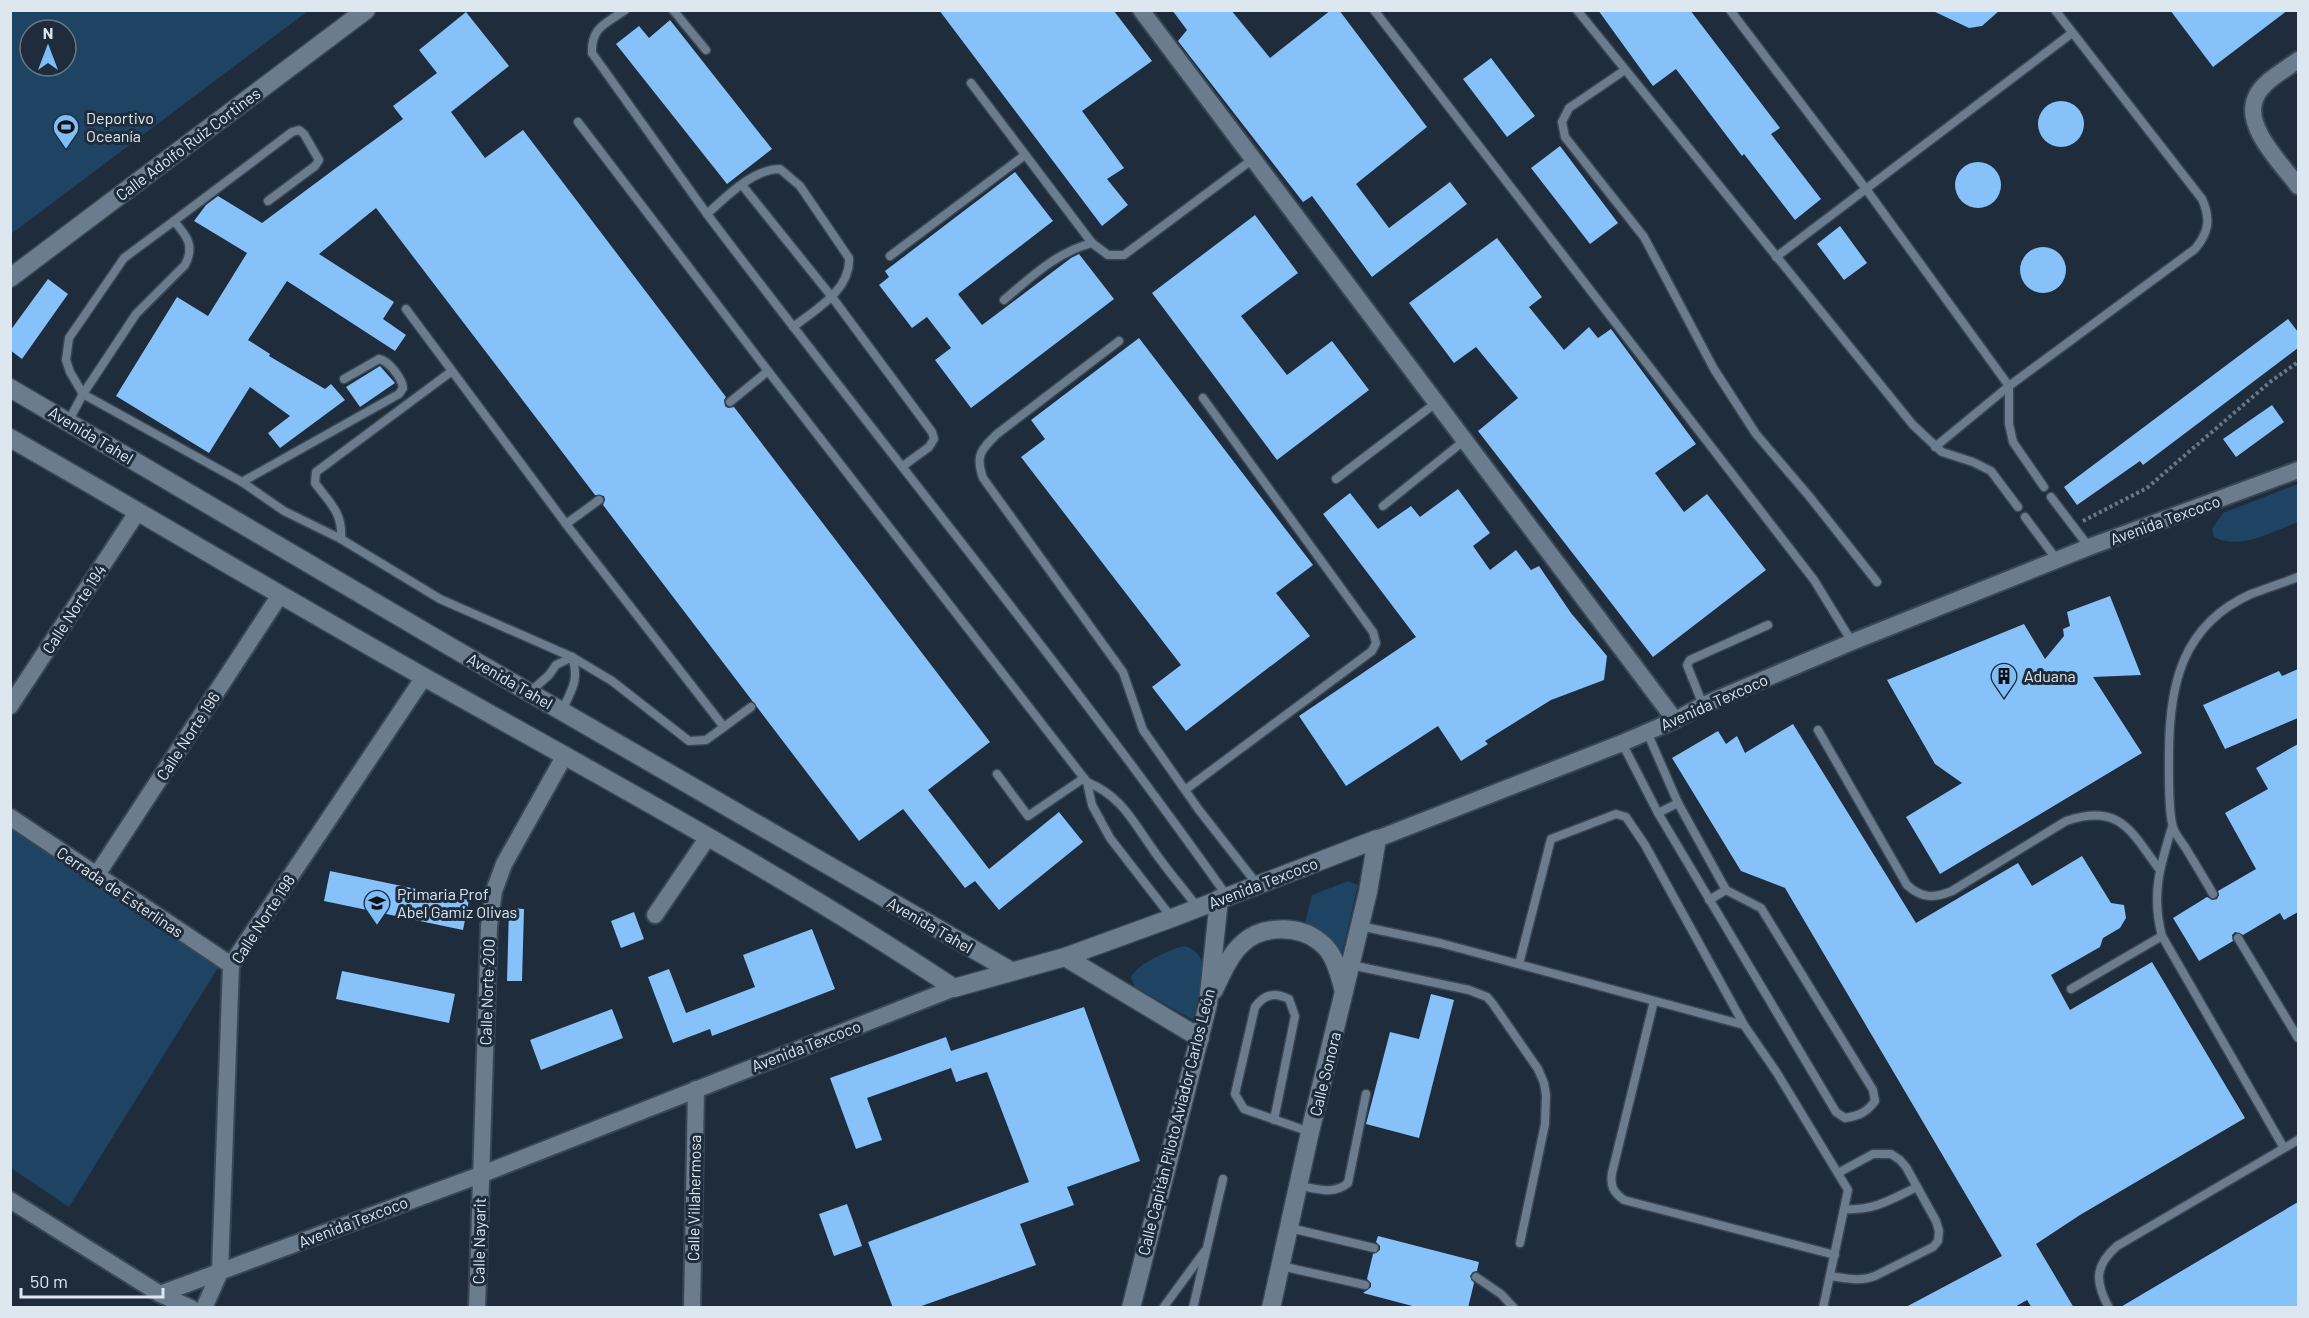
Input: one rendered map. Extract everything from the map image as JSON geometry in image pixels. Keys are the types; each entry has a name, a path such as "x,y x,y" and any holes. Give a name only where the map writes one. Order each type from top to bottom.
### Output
{"street":[{"name":"Calle Adolfo Ruiz Cortines","path":"10,278 366,10"},
{"path":"1141,10 1675,720"},
{"path":"2298,60 2263,87 2256,97 2252,113 2257,130 2298,186"},
{"name":"Avenida Tahel","path":"10,388 1011,971"},
{"path":"10,438 280,595 708,837 912,960 954,988"},
{"name":"Avenida Texcoco","path":"160,1294 480,1175 954,988 1065,957 1198,908 1622,743 1703,705 1852,642 2089,547 2298,470"},
{"name":"Calle Norte 194","path":"10,706 138,511"},
{"name":"Calle Norte 196","path":"96,876 280,595"},
{"name":"Calle Norte 198","path":"220,1272 231,965 424,677"},
{"name":"Calle Norte 200","path":"480,1175 489,926 494,891 504,864 565,755"},
{"name":"Cerrada de Esterlinas","path":"10,817 231,965"},
{"path":"656,915 708,837"},
{"name":"Calle Sonora","path":"1271,1308 1300,1186 1310,1132 1360,926 1377,839"},
{"name":"Calle Capitán Piloto Aviador Carlos León","path":"1131,1308 1208,1004 1223,898"},
{"path":"1208,1004 1220,977 1240,944 1253,935 1268,930 1288,930 1320,942 1336,965 1345,992"},
{"path":"1065,957 1200,1038"},
{"name":"Calle Villahermosa","path":"692,1308 696,1089"},
{"name":"Calle Nayarit","path":"477,1308 480,1175"},
{"path":"10,1200 160,1294 191,1308"},
{"path":"204,1308 220,1272"}],"lane":[{"path":"625,10 595,32 592,53 707,214 1178,826 1223,898"},
{"path":"673,10 706,50"},
{"path":"1374,10 1814,580 1852,642"},
{"path":"1577,10 1913,425 1935,447 1991,471 2018,507"},
{"path":"1730,10 1866,189 2009,386 2009,424 2013,442 2044,488"},
{"path":"1935,447 2009,386 2195,249 2204,238 2209,225 2208,211 2202,199 2055,10"},
{"path":"1776,256 2072,33"},
{"path":"1624,70 1569,108 1562,122 1565,137 1644,237 1714,369 1756,434 1877,582"},
{"path":"971,83 1092,243 1108,255 1124,255 1253,159"},
{"path":"578,122 1086,780 1092,805 1110,838 1172,918"},
{"path":"268,201 319,160 304,134 298,130 292,132 124,258 69,338 66,360 69,372 83,394 242,482 284,511 341,539 440,599 572,657 612,681 689,741 706,740 751,707"},
{"path":"891,256 1025,155"},
{"path":"707,214 742,185 768,169 780,169 800,186 849,258 850,270 832,297 793,327"},
{"path":"742,185 832,297 932,432 934,440 929,447 903,466"},
{"path":"68,422 83,394 136,314 185,265 190,256 186,235 174,221"},
{"path":"1004,300 1060,256 1075,247 1092,243"},
{"path":"405,309 566,524 724,727"},
{"path":"1119,342 998,434 983,448 979,466 983,478 1123,672 1143,730 1185,790 1257,884"},
{"path":"242,482 399,394 403,388 402,381 383,360 379,359 344,379"},
{"path":"341,539 340,517 315,483 316,472 341,451 452,371"},
{"path":"730,402 768,371"},
{"path":"1185,790 1372,651 1376,643 1373,632 1203,398"},
{"path":"1336,479 1437,402"},
{"path":"1383,506 1465,440"},
{"path":"2051,497 2089,547"},
{"path":"566,524 599,500"},
{"path":"2025,517 2057,561"},
{"path":"2284,1148 2162,936 2156,900 2159,869 2172,827 2169,731 2173,695 2182,661 2194,639 2208,622 2226,608 2250,595 2298,577"},
{"path":"1703,705 1687,665 1690,660 1767,625"},
{"path":"530,692 549,675 553,667 572,657"},
{"path":"562,711 576,678 577,671 572,657"},
{"path":"1818,730 1907,885 1916,894 1927,897 1952,891 2066,821 2079,817 2111,818 2127,826 2159,869"},
{"path":"1622,743 1658,813 1836,1112 1845,1119 1856,1117 1868,1110 1875,1101 1873,1090 1761,908 1726,890 1678,803 1647,732"},
{"path":"997,774 1028,816 1086,780"},
{"path":"1086,780 1104,789 1123,807 1198,908"},
{"path":"1658,813 1678,803"},
{"path":"1519,964 1551,838 1616,814 1626,817 1645,845 1744,1025 1777,1073 1848,1190 1823,1308"},
{"path":"2172,827 2213,894"},
{"path":"1709,900 1726,890"},
{"path":"1360,926 1440,943 1744,1025"},
{"path":"2072,989 2162,936"},
{"path":"2238,938 2298,1038"},
{"path":"1351,965 1469,990 1487,998 1538,1069 1546,1095 1545,1124 1520,1243"},
{"path":"1274,1120 1295,1016 1289,999 1280,995 1269,995 1261,999 1255,1007 1235,1094 1244,1109 1274,1120 1310,1132"},
{"path":"1654,1001 1612,1173 1612,1188 1616,1194 1624,1200 1835,1255"},
{"path":"1300,1186 1330,1191 1341,1189 1348,1183 1366,1094"},
{"path":"2109,1308 2098,1283 2100,1269 2106,1256 2117,1246 2298,1140"},
{"path":"1830,1276 1866,1280 1933,1247 1938,1241 1939,1231 1936,1221 1900,1160 1891,1155 1873,1154 1838,1173"},
{"path":"1194,1307 1223,1179"},
{"path":"1845,1209 1873,1208 1917,1187"},
{"path":"1290,1228 1374,1248"},
{"path":"1163,1308 1206,1249"},
{"path":"1281,1266 1365,1285"},
{"path":"1476,1277 1501,1293 1514,1308"}],"path":[{"path":"2073,526 2147,488 2270,382 2298,362"}],"shaded area":[{"name":"Deportivo Oceanía","path":"11,10 308,11 11,234"},
{"path":"2298,484 2298,522 2245,541 2224,541 2214,537 2212,529 2223,513"},
{"path":"10,820 221,963 69,1207 11,1168"},
{"path":"1348,881 1358,885 1342,953 1327,940 1304,927 1312,895"},
{"path":"1185,946 1195,951 1203,967 1201,988 1193,1020 1135,987 1131,978 1146,963"}],"building":[{"path":"939,10 1114,11 1152,61 1082,111 1124,168 1107,179 1128,205 1102,226"},
{"path":"1172,10 1231,10 1270,58 1331,10 1339,10 1427,127 1356,184 1389,228 1450,182 1467,204 1372,277 1312,196 1303,202 1178,41 1187,30"},
{"path":"1598,10 1690,10 1780,128 1771,134 1821,199 1795,220 1744,154 1742,156 1676,69 1653,86"},
{"path":"1931,10 2000,10 1982,26 1969,28"},
{"path":"2170,10 2288,10 2213,67"},
{"path":"466,12 509,66 451,112 485,158 523,130 726,397 725,406 734,407 990,742 928,790 989,869 1059,812 1083,842 999,910 975,881 965,888 903,809 859,841 603,505 604,496 595,495 376,208 319,254 394,302 383,319 406,335 395,351 287,281 248,340 270,354 269,356 325,389 331,384 345,400 280,448 268,433 290,416 250,387 209,453 116,396 177,297 208,316 247,253 194,221 206,205 218,196 262,223 403,119 393,106 437,73 419,50"},
{"path":"670,20 772,149 727,184 616,44 639,26 649,38"},
{"path":"1491,58 1535,116 1507,137 1463,79"},
{"path":"2061,101 2070,102 2078,107 2083,115 2083,133 2078,141 2070,146 2061,147 2052,146 2044,141 2039,133 2038,124 2039,115 2044,107 2052,102"},
{"path":"1560,146 1618,223 1590,244 1531,168"},
{"path":"1978,162 1987,163 1994,169 2000,176 2000,194 1994,201 1987,207 1978,208 1969,207 1962,201 1956,194 1955,185 1956,176 1962,169 1969,163"},
{"path":"1015,172 1053,221 958,294 982,325 1079,254 1114,299 971,408 935,360 951,348 927,317 912,328 879,285 889,277 885,271"},
{"path":"1255,215 1298,273 1241,316 1287,375 1332,341 1369,390 1277,460 1152,293"},
{"path":"1840,226 1867,263 1844,280 1817,244"},
{"path":"1497,238 1542,297 1529,307 1564,350 1589,327 1598,338 1611,329 1696,444 1655,473 1684,512 1707,494 1766,570 1653,657 1478,431 1518,398 1476,347 1454,363 1409,303"},
{"path":"2043,247 2052,248 2059,254 2065,261 2065,279 2059,286 2052,292 2043,293 2034,292 2027,286 2021,279 2020,270 2021,261 2027,254 2034,248"},
{"path":"48,279 68,294 22,359 10,350 10,331"},
{"path":"2288,319 2298,332 2298,348 2143,465 2140,461 2077,505 2064,487"},
{"path":"1139,338 1313,565 1276,593 1310,636 1186,731 1152,687 1181,665 1021,457 1045,439 1031,420"},
{"path":"380,366 395,383 360,407 346,387"},
{"path":"2272,405 2284,422 2236,457 2223,439"},
{"path":"1458,489 1490,533 1473,546 1490,570 1516,550 1531,570 1539,566 1571,613 1607,656 1604,680 1551,700 1485,741 1488,744 1461,761 1438,726 1346,786 1299,716 1416,637 1323,514 1350,493 1378,529 1411,506 1420,517"},
{"path":"2110,596 2141,675 2093,677 2142,753 1940,874 1906,817 1962,783 1935,764 1887,680 2024,624 2045,659 2064,636 2063,629 2070,626 2067,612"},
{"path":"2298,669 2298,718 2225,749 2203,705 2279,671 2282,676"},
{"path":"1793,724 1916,923 2018,863 2032,886 2082,856 2111,903 2124,905 2126,918 2120,928 2103,938 2100,947 2051,975 2070,1010 2152,962 2245,1118 2080,1215 2036,1244 2074,1308 2032,1308 2027,1300 2013,1308 1904,1308 2002,1256 1785,888 1741,871 1672,758 1718,731 1726,744 1737,736 1745,753"},
{"path":"2298,744 2298,912 2284,920 2280,913 2243,935 2235,932 2232,935 2233,941 2199,961 2173,918 2207,897 2212,900 2217,899 2218,891 2256,869 2225,813 2268,789 2256,768"},
{"path":"330,871 469,900 463,930 324,901"},
{"path":"509,908 524,909 522,981 507,981"},
{"path":"634,912 644,939 621,948 611,921"},
{"path":"812,929 835,989 712,1036 710,1029 673,1043 648,977 669,969 686,1013 755,987 743,955"},
{"path":"342,971 455,994 449,1023 336,999"},
{"path":"1431,994 1454,1000 1419,1138 1366,1124 1390,1032 1419,1039"},
{"path":"1084,1007 1140,1161 1067,1187 1074,1205 1020,1224 1036,1265 916,1308 893,1308 868,1242 1029,1182 987,1072 956,1082 951,1068 867,1098 882,1140 856,1149 830,1078 946,1037 951,1051"},
{"path":"612,1009 623,1038 541,1070 530,1040"},
{"path":"2298,1202 2298,1308 2119,1308"},
{"path":"847,1204 862,1246 834,1256 819,1214"},
{"path":"1378,1236 1479,1262 1477,1271 1470,1276 1474,1283 1468,1308 1420,1308 1363,1293 1371,1287 1367,1279 1373,1254 1380,1250 1376,1242"}],"place":[{"name":"Deportivo Oceanía","path":"66,150"},
{"name":"Aduana","path":"2004,699"},
{"name":"Primaria Prof Abel Gamiz Olivas","path":"377,926"}]}
